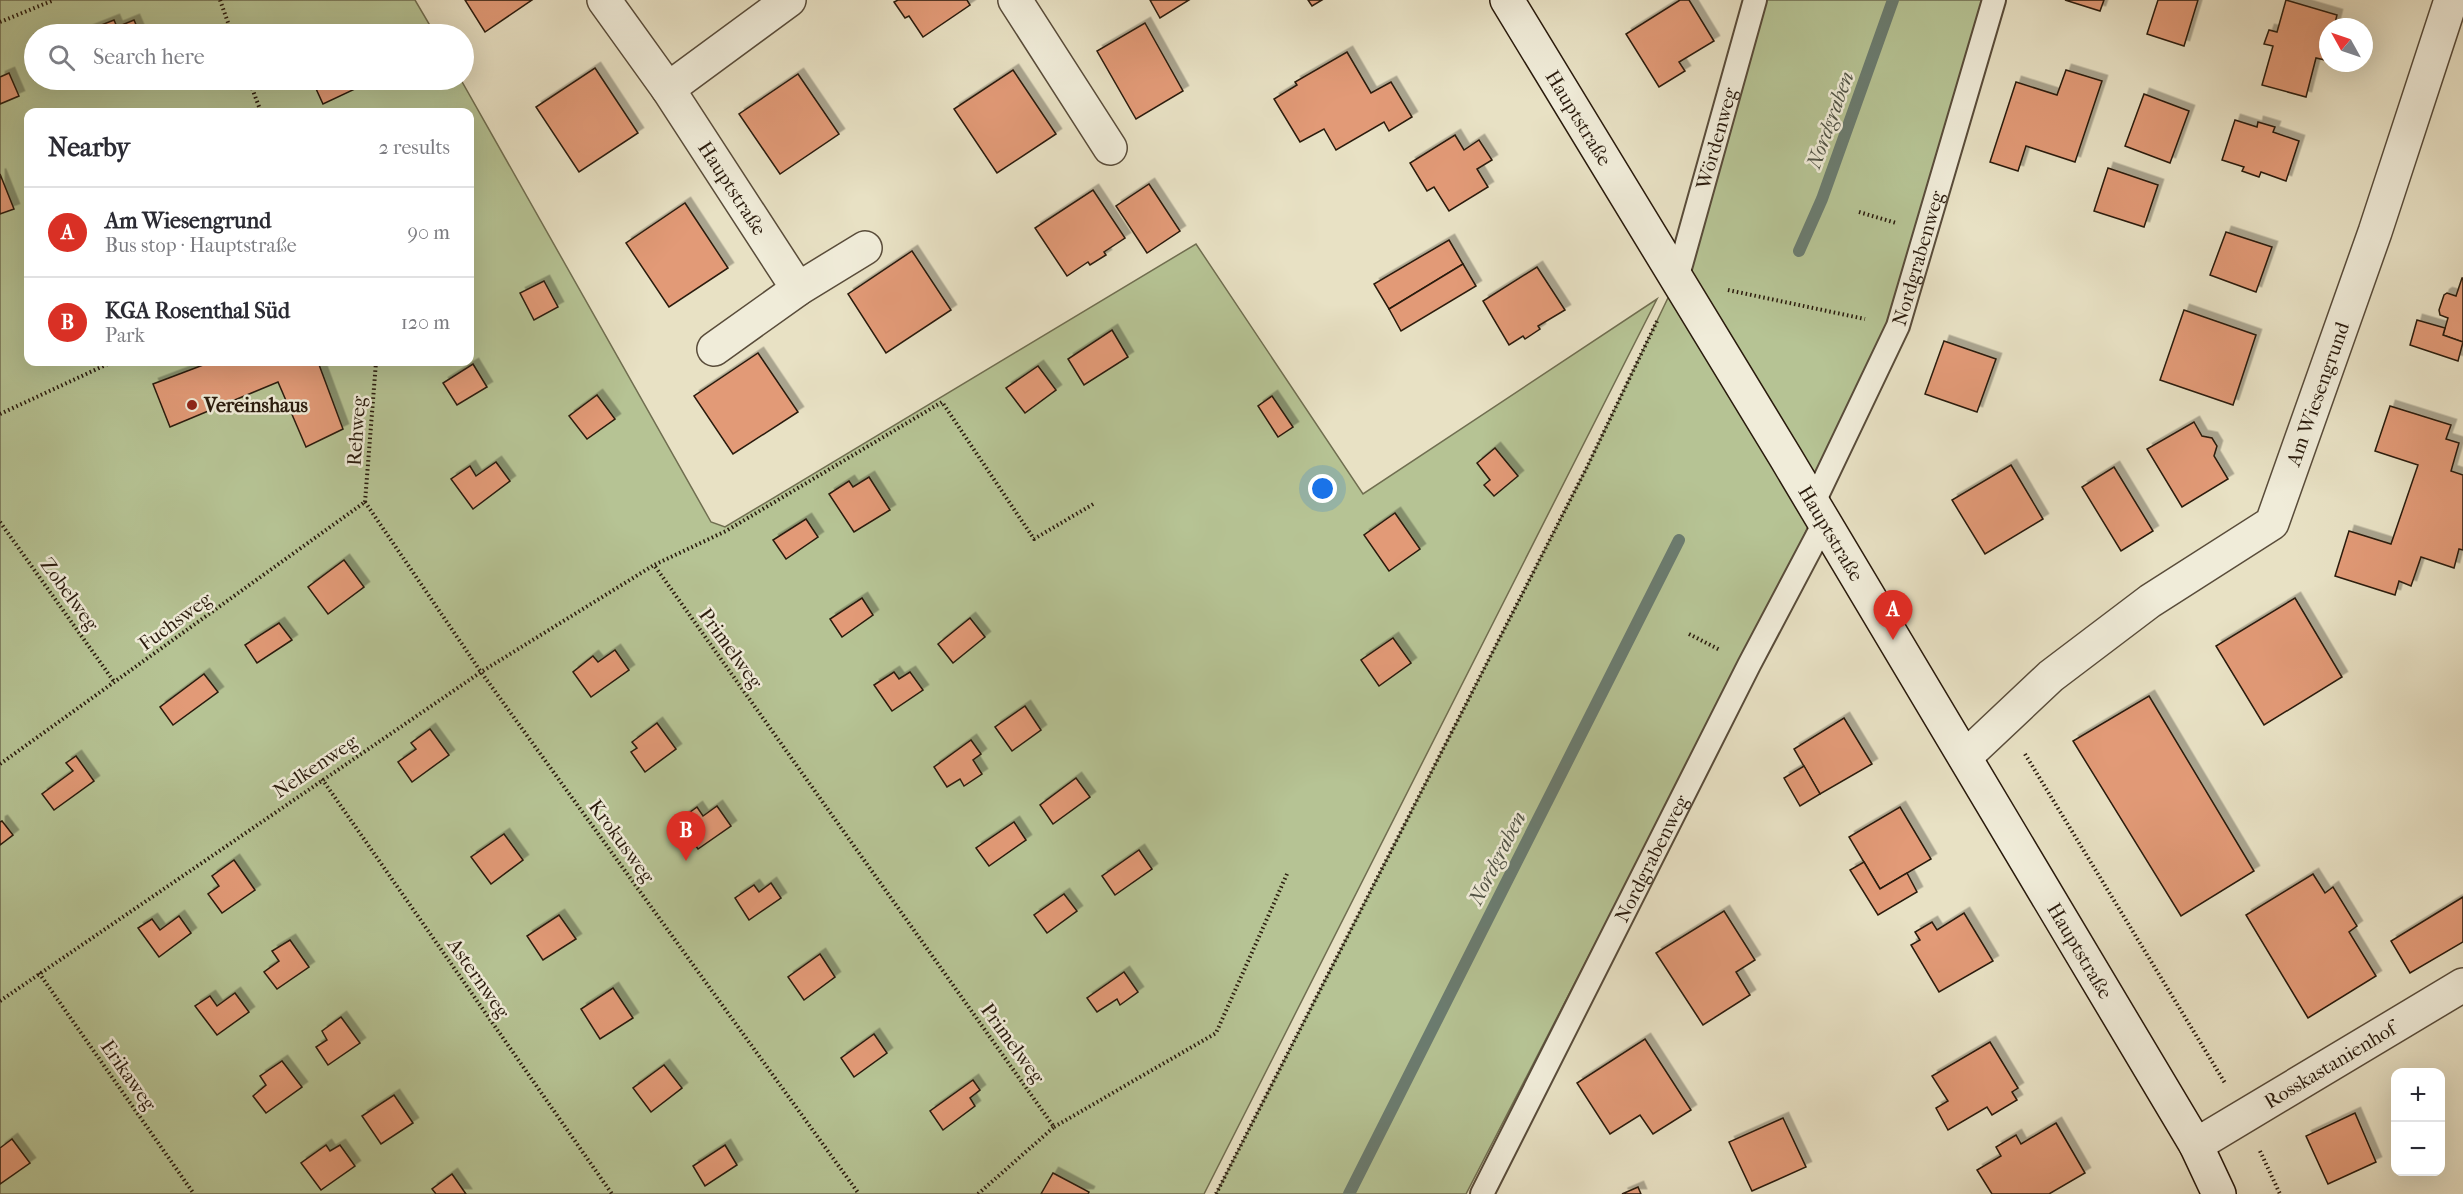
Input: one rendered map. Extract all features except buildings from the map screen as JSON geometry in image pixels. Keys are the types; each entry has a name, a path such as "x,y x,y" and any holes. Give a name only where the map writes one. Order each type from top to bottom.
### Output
{"street":[{"name":"Hauptstraße","path":"604,0 668,89 798,289"},
{"path":"668,89 789,0"},
{"path":"1015,0 1110,148"},
{"name":"Hauptstraße","path":"1508,0 1965,757 2196,1145 2219,1194"},
{"name":"Am Wiesengrund","path":"1965,757 2051,676 2150,601 2272,523 2375,232 2451,0"},
{"path":"714,349 798,289 865,248"},
{"name":"Rosskastanienhof","path":"2196,1145 2463,986"}],"lane":[{"name":"Wördenweg","path":"1677,279 1755,0"},
{"name":"Nordgrabenweg","path":"1482,1194 1749,665 1818,513 1898,326 1994,0"}],"path":[{"path":"0,22 54,0"},
{"path":"220,0 228,24"},
{"path":"253,90 260,108"},
{"path":"1859,212 1905,226"},
{"path":"1677,279 1898,326"},
{"path":"1216,1194 1587,467 1656,323"},
{"path":"0,414 103,366"},
{"name":"Rehweg","path":"365,502 376,366"},
{"path":"654,565 726,531 942,402 1034,539 1095,503"},
{"name":"Krokusweg","path":"365,502 481,672 860,1194"},
{"name":"Fuchsweg","path":"0,764 365,502"},
{"name":"Zobelweg","path":"1,525 115,683"},
{"name":"Nelkenweg","path":"0,1001 481,672 654,565"},
{"name":"Primelweg","path":"654,565 1054,1127"},
{"path":"1689,634 1723,652"},
{"path":"2021,747 2244,1116 2280,1194"},
{"name":"Asternweg","path":"322,779 612,1194"},
{"path":"978,1194 1054,1127 1216,1033 1287,874"},
{"name":"Erikaweg","path":"39,973 194,1194"}],"green space":[{"path":"0,0 415,0 429,24 24,24 24,90 467,90 711,522 725,527 1196,244 1363,494 1657,299 1204,1194 0,1194"},
{"path":"1749,0 1985,0 1898,326 1793,560 1466,1194 1216,1194 1587,467 1677,279"}],"waterway":[{"name":"Nordgraben","path":"1799,251 1822,199 1893,0"},
{"name":"Nordgraben","path":"1349,1194 1679,540"}],"place":[{"name":"Vereinshaus","path":"192,405"},
{"name":"Am Wiesengrund","path":"1893,640"},
{"name":"KGA Rosenthal Süd","path":"686,861"}]}
